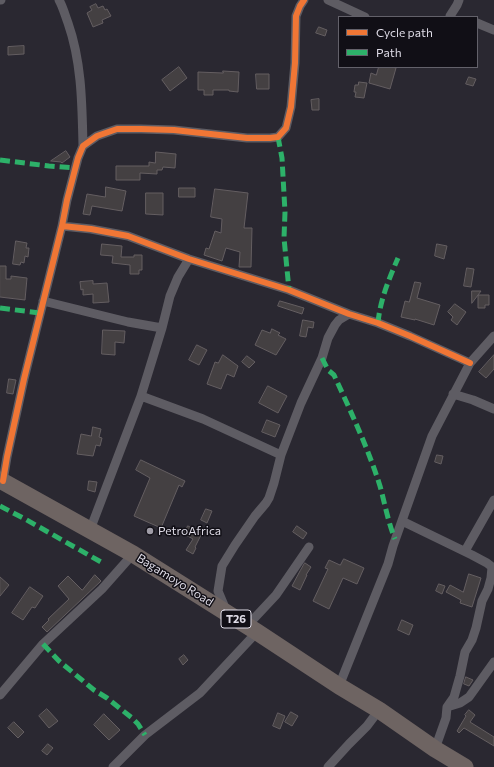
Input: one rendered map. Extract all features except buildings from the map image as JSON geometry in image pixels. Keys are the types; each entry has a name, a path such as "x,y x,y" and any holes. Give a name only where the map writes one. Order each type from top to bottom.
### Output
{"highway":[{"name":"Bagamoyo Road","path":"2,474 90,530 133,554 252,629 379,710 435,749 465,767"}],"street":[{"path":"58,0 62,6 73,39 79,70 84,146"},
{"path":"2,474 67,200 78,158 84,146 97,136 117,129 141,128 174,130 247,138 278,137 286,128 291,106 295,63 296,16 304,0"},
{"path":"328,0 362,16"},
{"path":"452,16 459,0"},
{"path":"478,24 494,30"},
{"path":"62,226 91,229 128,236 189,259 289,290 384,326 470,363"},
{"path":"90,530 141,396 162,328 170,296 178,277 189,259"},
{"path":"43,301 128,322 162,328"},
{"path":"227,614 218,591 222,566 239,539 269,498 281,456 301,403 322,358 331,330 339,320 349,314"},
{"path":"340,686 388,564 432,436 470,363 494,336"},
{"path":"454,394 473,400 494,410"},
{"path":"141,396 203,419 281,456"},
{"path":"464,551 494,500"},
{"path":"402,521 487,562 493,568 488,589 482,601 476,628 472,640 465,652 454,697 447,707 446,718 435,749"},
{"path":"113,767 145,735 200,693 252,629 309,547"},
{"path":"2,689 43,644 102,589 133,554"},
{"path":"447,707 460,703 469,697 494,662"},
{"path":"328,767 367,726 379,710"}],"marked path":[{"path":"278,137 282,158 285,212 284,238 289,290"},
{"path":"0,160 75,168"},
{"path":"378,323 383,298 398,258"},
{"path":"0,308 40,313"},
{"path":"322,358 328,370 334,375 365,444 380,486 388,520 395,539"},
{"path":"0,506 101,562"},
{"path":"43,644 59,661 94,690 107,698 132,718 145,735"}],"cycle path":[{"path":"3,481 24,379 62,226 67,200 78,158 83,146 97,136 117,129 174,130 247,138 278,137 286,128 291,107 295,63 296,16 304,0"},
{"path":"62,226 91,229 128,236 189,259 289,290 349,314 378,323 470,363"}],"place":[{"name":"PetroAfrica","path":"150,531"}]}
